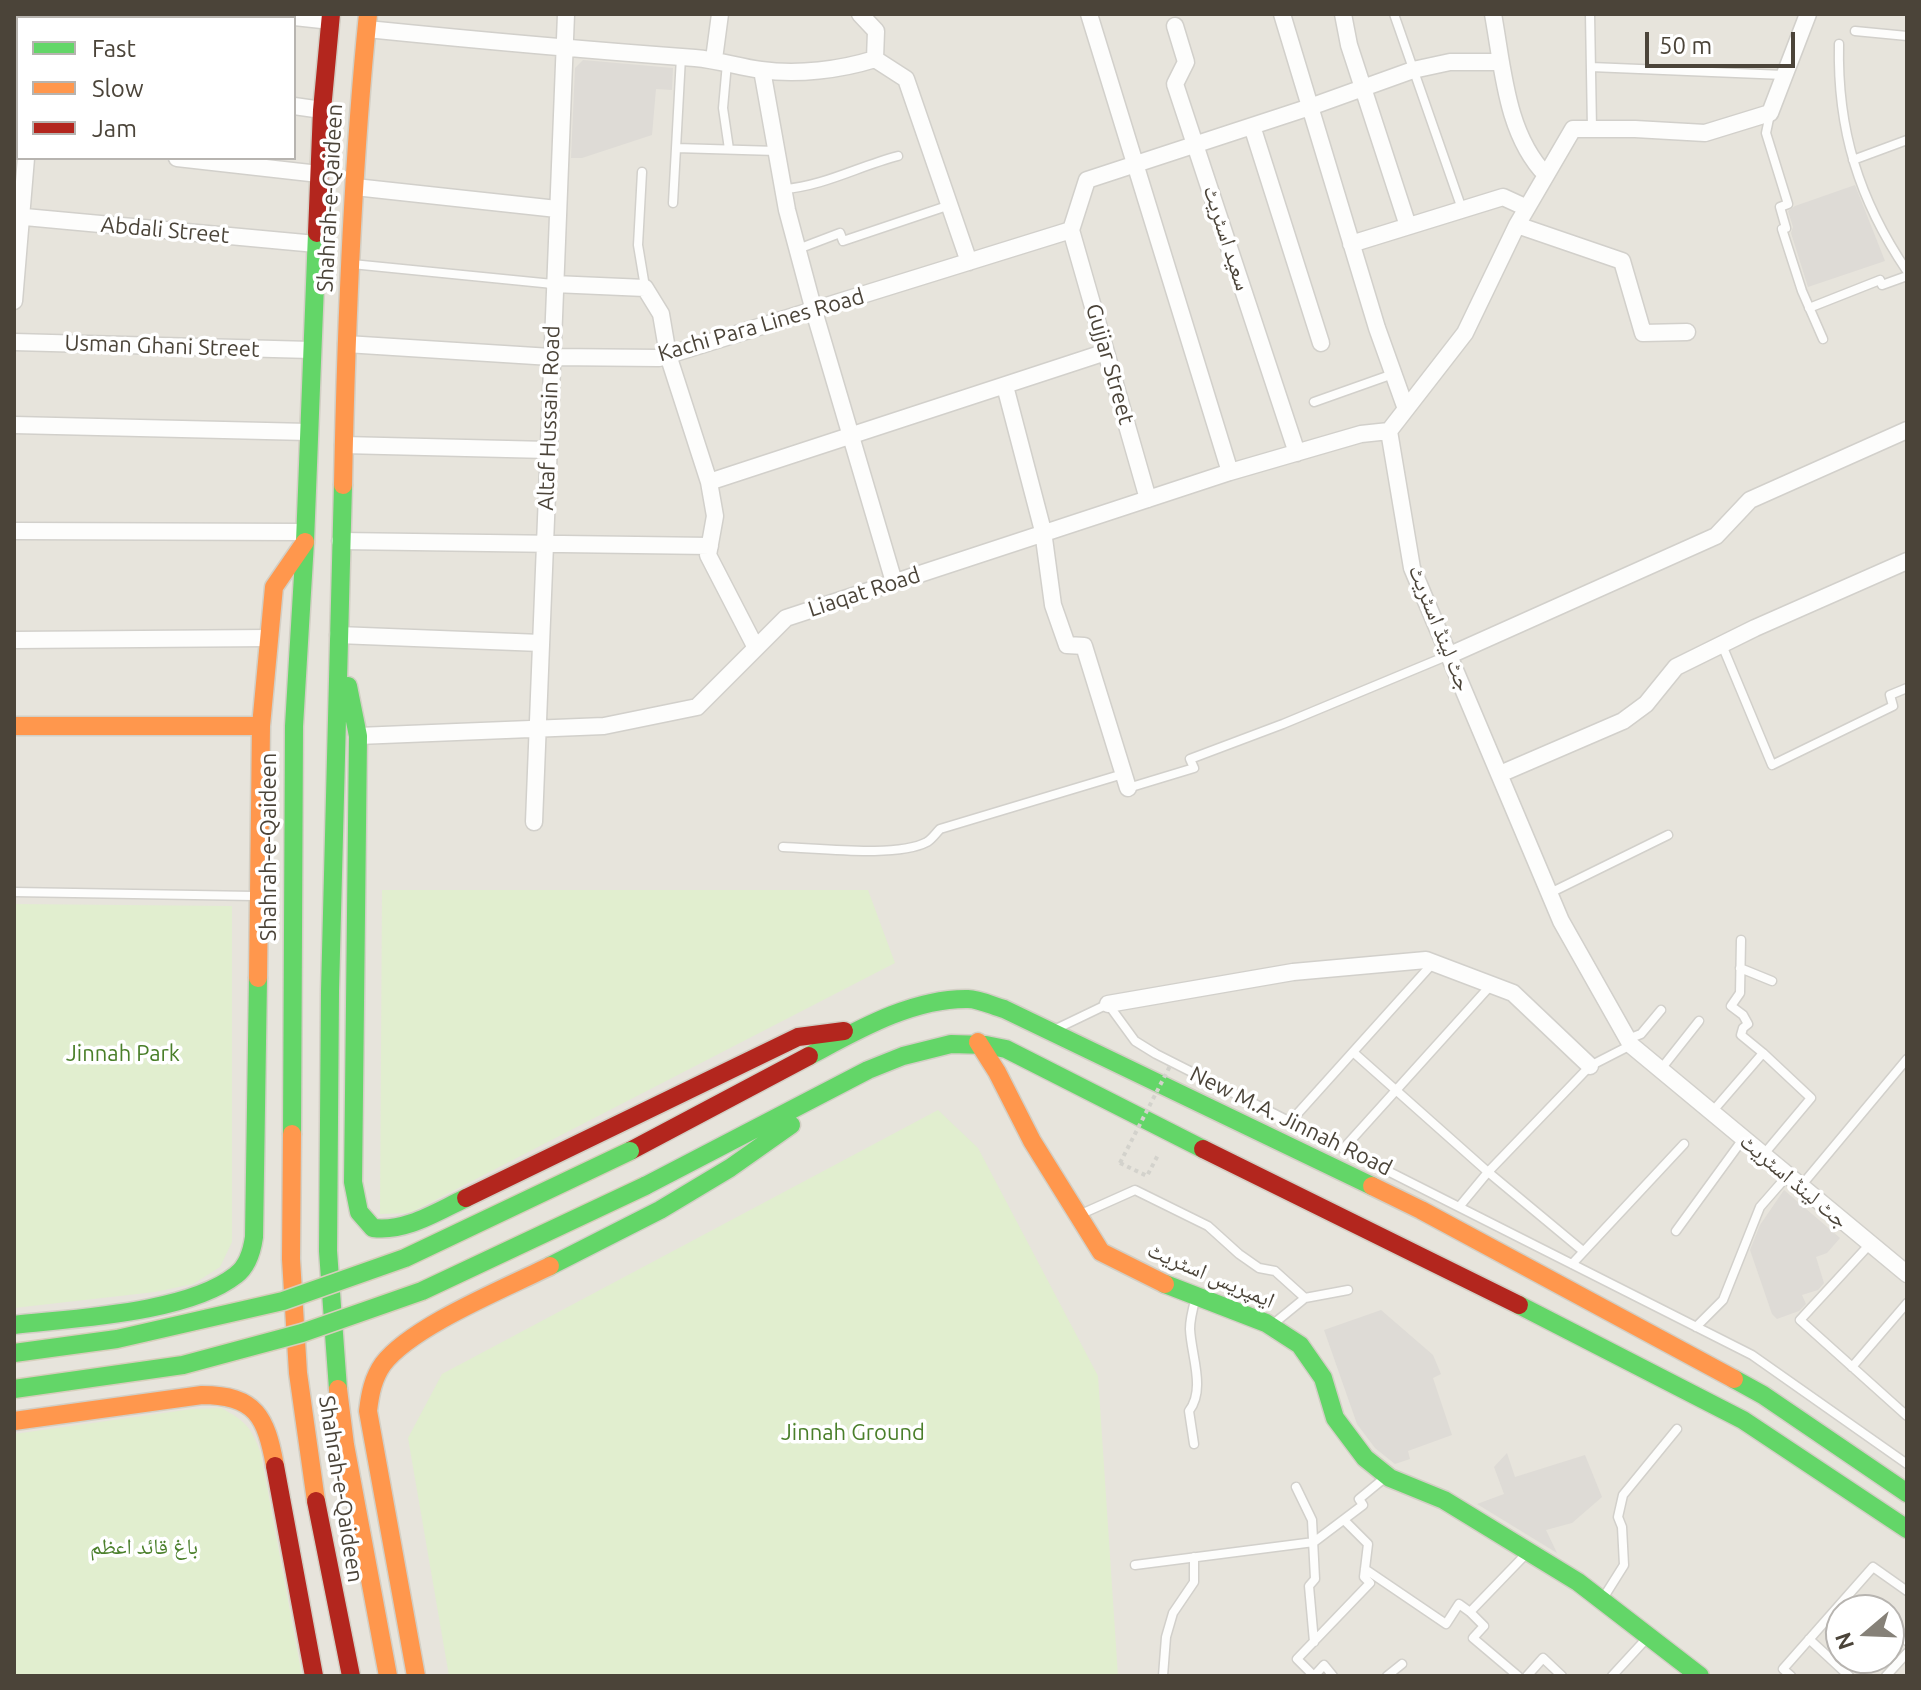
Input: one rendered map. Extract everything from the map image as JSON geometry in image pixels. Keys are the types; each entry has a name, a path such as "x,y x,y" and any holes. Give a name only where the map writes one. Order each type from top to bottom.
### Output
{"main road":[{"name":"Shahrah-e-Qaideen","path":"331,18 322,110 305,537 294,726 291,1259 298,1373 308,1448 351,1676"},
{"name":"Shahrah-e-Qaideen","path":"368,22 357,123 346,344 328,1251 336,1371 345,1445 388,1676"},
{"path":"14,1325 149,1306 204,1294 236,1275 251,1256 254,1237 261,726 274,587 305,537"},
{"path":"338,635 358,736 353,1182 359,1212 373,1228 390,1230 419,1220 798,1037 860,1029"},
{"path":"14,726 261,726"},
{"name":"New M.A. Jinnah Road","path":"14,1353 117,1339 283,1301 405,1258 630,1151 860,1029 920,1006 969,999 1004,1009 1421,1210 1763,1395 1907,1493"},
{"path":"14,1389 183,1365 302,1333 422,1291 645,1186 868,1070 945,1043 978,1042 1006,1049 1675,1384 1743,1420 1907,1529"},
{"name":"ایمپریس اسٹریٹ","path":"978,1042 1032,1141 1101,1252 1156,1281 1271,1325 1300,1345 1323,1378 1335,1418 1365,1458 1387,1475 1444,1500 1578,1582 1649,1636 1681,1666 1700,1676"},
{"path":"416,1676 368,1411 371,1384 384,1360 418,1333 660,1210 719,1175 868,1070"},
{"path":"14,1421 202,1395 230,1394 253,1406 270,1440 314,1676"}],"street":[{"path":"267,14 331,18"},
{"name":"Altaf Hussain Road","path":"534,822 566,14"},
{"path":"720,14 720,61"},
{"path":"860,14 876,31 875,59"},
{"path":"1089,14 1230,472"},
{"path":"1282,14 1351,244 1406,409"},
{"path":"1343,14 1349,45 1408,226"},
{"path":"1493,14 1504,84 1531,160 1546,175"},
{"path":"1389,431 1465,333 1517,225 1573,129 1705,133 1770,113 1808,14"},
{"path":"368,22 563,49 720,61 762,70 817,70 853,66 875,59"},
{"name":"سعید اسٹریٹ","path":"1175,26 1186,62 1175,84 1297,453"},
{"path":"875,59 906,79 969,262"},
{"path":"1071,230 1087,180 1413,70 1450,62 1501,62"},
{"path":"762,70 797,249 894,582"},
{"path":"296,106 322,110"},
{"path":"1252,126 1321,343"},
{"path":"14,301 18,216 26,160"},
{"path":"195,160 319,174"},
{"path":"355,187 557,209"},
{"path":"1351,244 1503,197 1527,208"},
{"name":"Abdali Street","path":"18,216 316,244"},
{"path":"1517,225 1622,261 1643,333 1687,332"},
{"name":"Kachi Para Lines Road","path":"346,344 551,357 659,358 1071,230"},
{"name":"Gujjar Street","path":"1071,230 1148,499"},
{"path":"554,284 645,288 661,314 668,355 709,482 715,516 708,555 756,648"},
{"name":"Usman Ghani Street","path":"14,342 311,350"},
{"path":"709,482 1106,352"},
{"path":"1005,386 1043,531 1053,605 1067,645 1084,646 1126,781"},
{"path":"14,425 308,432"},
{"path":"1450,655 1716,536 1750,500 1907,430"},
{"name":"Liaqat Road","path":"358,736 604,726 697,707 786,618 1230,472 1361,434 1389,431"},
{"name":"جٹ لینڈ اسٹریٹ","path":"1389,431 1412,568 1561,921 1629,1042 1870,1243 1905,1267"},
{"path":"343,445 548,450"},
{"path":"14,531 305,537"},
{"path":"340,541 710,546"},
{"path":"1500,774 1623,721 1646,704 1676,667 1907,561"},
{"path":"338,635 541,643"},
{"path":"14,640 269,638"},
{"path":"1108,1004 1293,972 1426,960 1513,993 1590,1066"}],"lane":[{"path":"1394,14 1462,209"},
{"path":"1590,14 1592,129"},
{"path":"1855,31 1907,36"},
{"path":"1809,308 1880,280 1882,285 1907,274 1883,236 1853,160 1838,84 1839,44"},
{"path":"673,203 681,57"},
{"path":"720,61 729,149"},
{"path":"1591,67 1785,75"},
{"path":"1770,113 1766,133 1788,204 1780,207 1786,228 1782,229 1823,339"},
{"path":"1853,160 1907,140"},
{"path":"676,148 776,151"},
{"path":"783,189 811,185 898,156"},
{"path":"642,172 638,245 645,288"},
{"path":"797,249 840,233 843,241 950,205"},
{"path":"350,264 554,284"},
{"path":"1314,402 1393,374"},
{"path":"1722,644 1772,765 1893,706 1890,695 1907,688"},
{"path":"783,847 893,850 911,847 927,841 940,829 1126,781 1194,768 1190,759 1450,655"},
{"path":"1549,894 1668,835"},
{"path":"14,892 258,896"},
{"path":"1741,940 1740,993 1731,1006 1743,1015 1748,1024 1741,1035 1811,1098 1763,1155"},
{"path":"1290,1122 1433,963"},
{"path":"1740,968 1772,981"},
{"path":"1343,1149 1491,985"},
{"path":"1051,1032 1108,1004 1135,1041 1170,1062 1752,1355 1907,1464"},
{"path":"1459,1207 1488,1172 1590,1066 1641,1034 1661,1010"},
{"path":"1660,1070 1699,1021"},
{"path":"1353,1052 1488,1172 1583,1251"},
{"path":"1712,1112 1763,1053"},
{"path":"1696,1327 1723,1300 1760,1207 1794,1180 1907,1059"},
{"path":"1676,1231 1743,1139"},
{"path":"1572,1264 1684,1144"},
{"path":"1078,1216 1135,1190 1208,1226 1239,1254 1259,1268 1275,1271 1305,1298"},
{"path":"1870,1243 1800,1320 1907,1416"},
{"path":"1271,1325 1305,1298 1348,1290"},
{"path":"1194,1444 1189,1411 1196,1402 1197,1386 1190,1329 1196,1297"},
{"path":"1852,1367 1907,1303"},
{"path":"1602,1600 1624,1565 1622,1527 1618,1517 1623,1495 1677,1429"},
{"path":"1135,1565 1314,1542 1363,1505 1359,1499 1387,1475"},
{"path":"1296,1487 1312,1520 1315,1579 1309,1586 1314,1642"},
{"path":"1333,1676 1324,1665 1314,1676 1297,1659 1370,1583 1364,1577 1368,1544 1344,1520"},
{"path":"1470,1612 1528,1551"},
{"path":"1163,1676 1166,1637 1173,1613 1194,1582 1194,1557"},
{"path":"1791,1676 1783,1669 1873,1567 1907,1591"},
{"path":"1365,1569 1446,1624 1459,1604 1484,1626 1473,1638 1515,1675"},
{"path":"1612,1676 1649,1636"},
{"path":"1809,1639 1849,1676"},
{"path":"1886,1676 1907,1653"},
{"path":"1527,1676 1543,1658 1562,1676"},
{"path":"1387,1676 1402,1664"}],"path":[{"path":"1147,1176 1120,1163 1170,1066"}],"shaded area":[{"path":"14,14 1907,14 1907,1676 14,1676"}],"green space":[{"path":"382,890 868,890 895,963 410,1213 380,1214"},
{"name":"Jinnah Park","path":"14,904 232,906 232,1242 220,1267 193,1284 155,1292 14,1308"},
{"name":"Jinnah Ground","path":"938,1110 978,1148 1098,1376 1118,1676 449,1676 408,1438 442,1374"},
{"name":"باغ قائد اعظم","path":"221,1408 247,1426 261,1454 302,1676 14,1676 14,1434 192,1409"}],"building":[{"path":"583,60 673,68 672,90 656,89 652,135 582,158 571,158 575,68"},
{"path":"1855,185 1885,261 1808,287 1791,233 1793,227 1788,211"},
{"path":"1784,1190 1840,1238 1827,1253 1816,1257 1824,1283 1818,1290 1802,1295 1806,1304 1799,1311 1777,1319 1772,1314 1750,1250 1760,1225"},
{"path":"1381,1310 1433,1355 1441,1374 1433,1378 1452,1435 1408,1451 1410,1459 1395,1464 1375,1448 1357,1424 1324,1330"},
{"path":"1507,1453 1515,1477 1585,1455 1602,1497 1572,1523 1546,1530 1557,1553 1477,1504 1504,1494 1494,1467"}],"traffic: fast":[{"path":"292,1134 294,726 305,542 317,233"},
{"path":"338,1389 328,1251 330,991 343,485"},
{"path":"348,686 358,736 353,1182 359,1212 373,1228 397,1227 421,1220 466,1198"},
{"path":"14,1325 161,1306 215,1288 244,1267 254,1237 258,978"},
{"path":"809,1056 905,1010 947,1000 977,1000 1004,1009 1372,1186"},
{"path":"645,1186 868,1070 903,1056 951,1044 1006,1049 1203,1149"},
{"path":"550,1266 660,1210 730,1168 791,1125"},
{"path":"14,1353 117,1339 283,1301 405,1258 630,1151"},
{"path":"14,1389 183,1365 302,1333 422,1291 645,1186"},
{"path":"1165,1284 1266,1323 1300,1345 1323,1378 1335,1418 1365,1458 1390,1478 1444,1500 1578,1582 1700,1676"},
{"path":"1519,1305 1743,1420 1907,1529"},
{"path":"1734,1379 1763,1395 1907,1493"}],"traffic: slow":[{"path":"343,485 351,250 368,14"},
{"path":"258,978 261,726 274,587 305,542"},
{"path":"14,726 261,726"},
{"path":"978,1042 1032,1141 1101,1252 1165,1284"},
{"path":"292,1134 291,1259 298,1373 316,1501"},
{"path":"1372,1186 1734,1379"},
{"path":"416,1676 368,1411 374,1381 383,1364 415,1336 461,1309 550,1266"},
{"path":"338,1389 345,1445 388,1676"},
{"path":"14,1421 202,1395 220,1396 235,1399 255,1412 267,1434 275,1466"}],"traffic: jam":[{"path":"317,233 322,110 331,14"},
{"path":"466,1198 798,1037 844,1031"},
{"path":"630,1151 809,1056"},
{"path":"1203,1149 1519,1305"},
{"path":"275,1466 314,1676"},
{"path":"316,1501 351,1676"}]}
